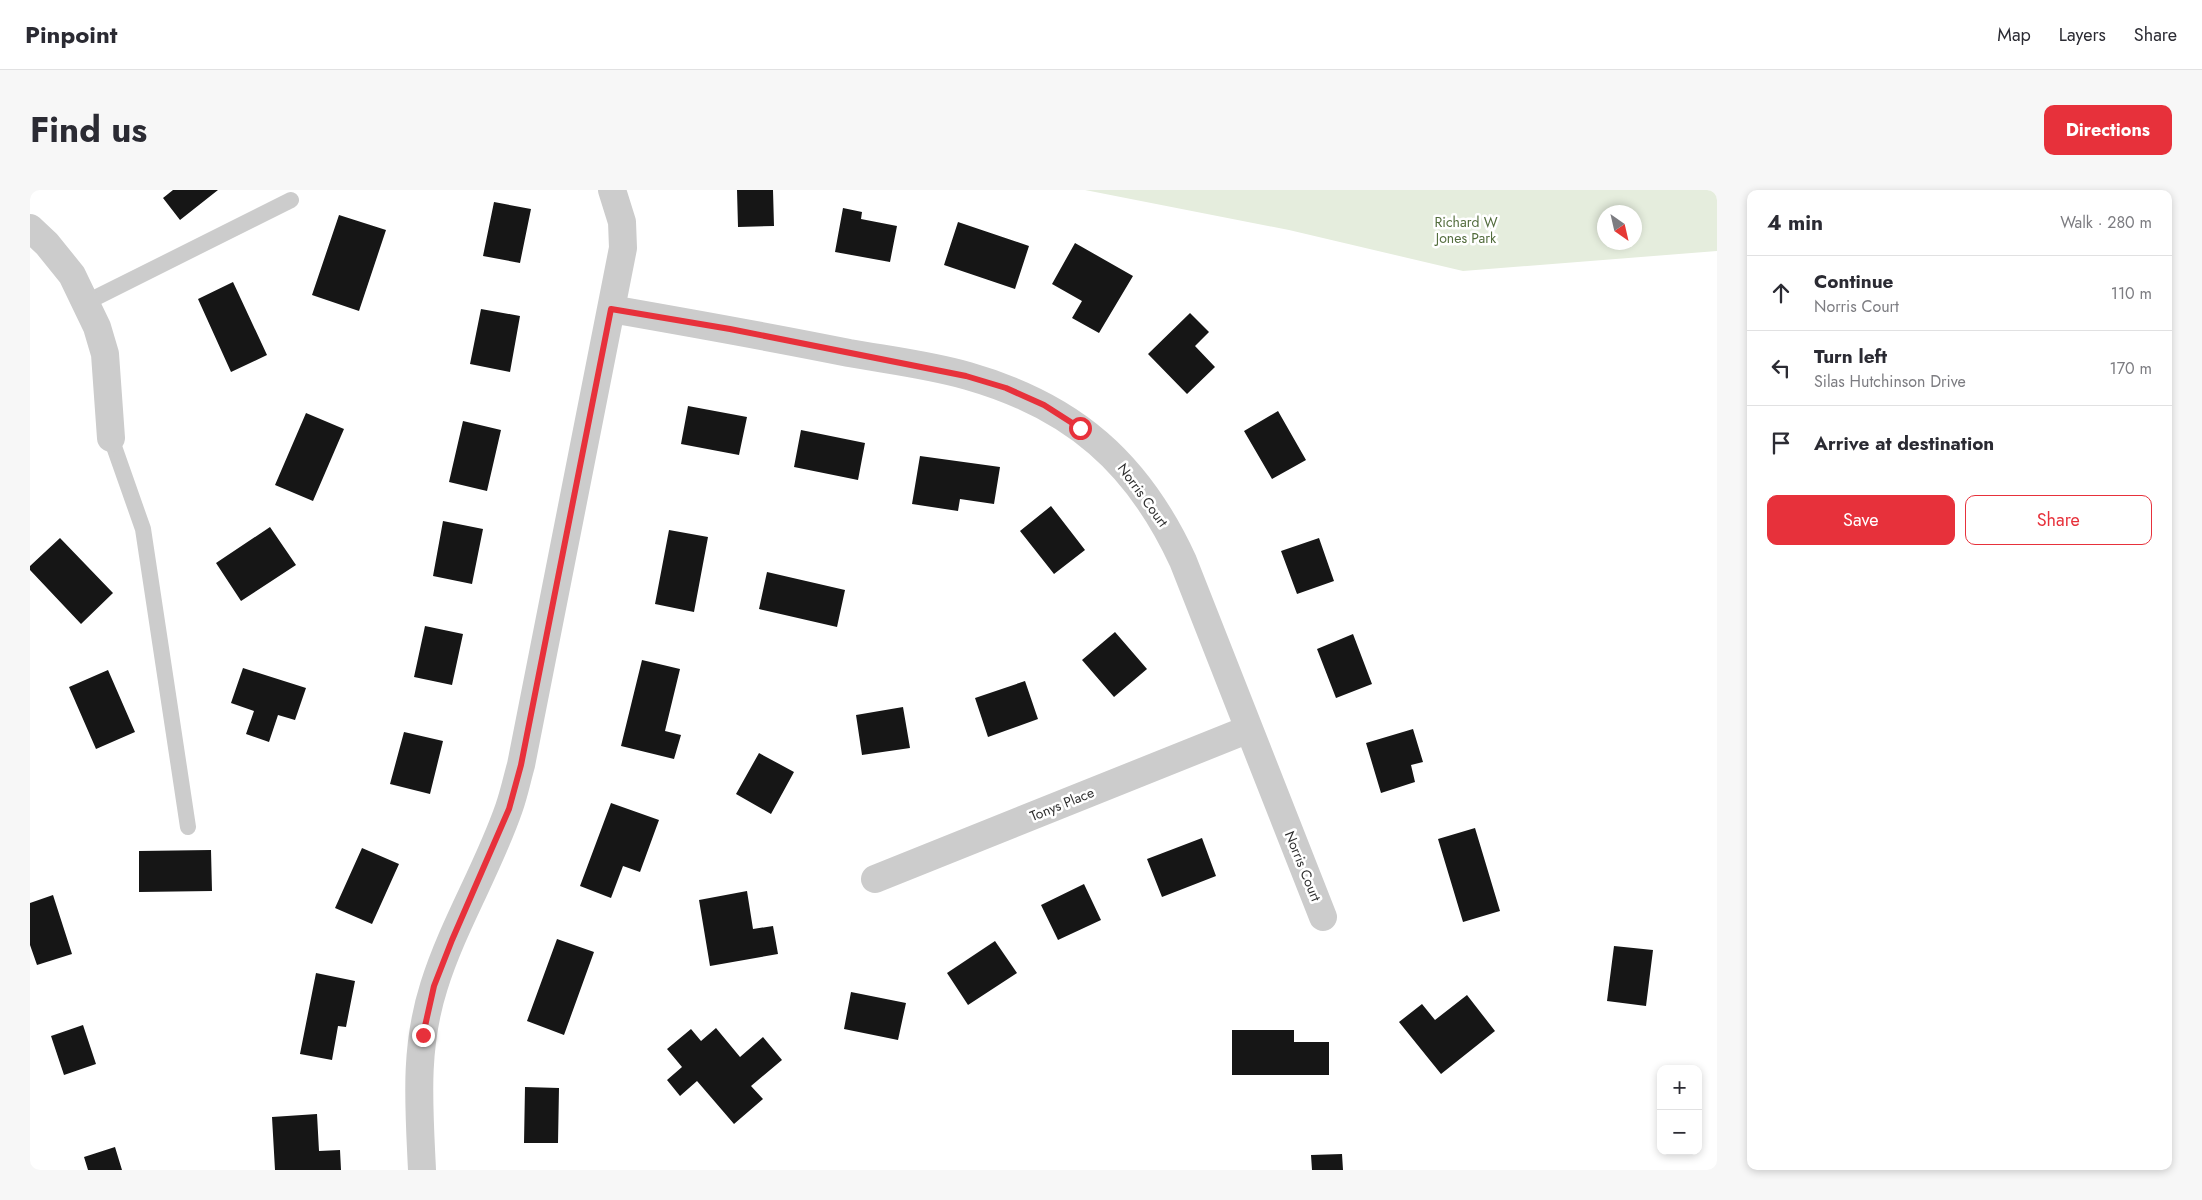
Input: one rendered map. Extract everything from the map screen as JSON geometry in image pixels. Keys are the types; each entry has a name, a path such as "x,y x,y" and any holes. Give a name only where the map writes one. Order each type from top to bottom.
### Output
{"street":[{"path":"422,1170 418,1082 423,1035 434,986 509,809 521,765 623,248 622,222 612,190"},
{"path":"30,228 47,244 72,275 97,327 105,354 111,438"},
{"name":"Norris Court","path":"611,309 730,329 966,376 1006,388 1044,405 1080,428 1128,471 1157,511 1172,536 1323,917"},
{"name":"Tonys Place","path":"875,879 1249,729"}],"lane":[{"path":"85,303 291,200"},
{"path":"111,438 143,529 188,827"}],"green space":[{"name":"Richard W Jones Park","path":"1085,190 1717,190 1717,251 1463,271 1289,230"}],"building":[{"path":"173,190 218,190 180,220 163,198"},
{"path":"737,190 773,190 774,226 738,227"},
{"path":"494,202 531,209 520,263 483,256"},
{"path":"843,208 862,212 861,219 897,226 890,262 835,252"},
{"path":"339,215 386,230 359,311 312,295"},
{"path":"958,222 1029,246 1015,289 944,265"},
{"path":"1075,243 1133,276 1099,333 1072,318 1082,301 1052,284"},
{"path":"233,282 267,355 231,372 198,299"},
{"path":"481,309 520,316 510,372 470,364"},
{"path":"1190,313 1209,332 1195,346 1215,367 1187,394 1148,354"},
{"path":"688,406 747,417 739,455 681,444"},
{"path":"1278,411 1306,460 1272,479 1244,431"},
{"path":"306,413 344,429 313,501 275,485"},
{"path":"463,421 501,430 487,491 449,482"},
{"path":"801,430 865,443 858,480 794,467"},
{"path":"920,456 1000,467 994,504 960,499 958,511 912,504"},
{"path":"1051,506 1085,550 1054,574 1020,531"},
{"path":"443,521 483,529 472,584 433,576"},
{"path":"270,527 296,565 241,601 216,563"},
{"path":"669,530 708,537 694,612 655,604"},
{"path":"60,538 113,593 81,624 30,570 30,566"},
{"path":"1319,538 1334,581 1297,594 1281,551"},
{"path":"767,572 845,590 837,627 759,609"},
{"path":"425,626 463,634 452,685 414,677"},
{"path":"1115,632 1147,669 1114,697 1082,660"},
{"path":"1353,634 1372,684 1336,698 1317,649"},
{"path":"642,660 680,669 665,731 681,735 674,759 621,746"},
{"path":"243,668 306,688 295,720 278,715 269,742 246,734 254,711 231,703"},
{"path":"108,670 135,732 96,749 69,687"},
{"path":"1025,681 1038,719 988,737 975,698"},
{"path":"903,707 910,748 862,755 856,715"},
{"path":"1413,729 1423,762 1411,765 1415,782 1381,793 1366,743"},
{"path":"404,732 443,741 430,794 390,784"},
{"path":"759,753 794,772 771,814 736,794"},
{"path":"611,803 659,820 640,872 623,866 611,898 580,886"},
{"path":"1475,828 1500,911 1463,922 1438,839"},
{"path":"1202,838 1216,876 1162,897 1147,859"},
{"path":"362,848 399,864 372,924 335,908"},
{"path":"211,850 212,891 139,892 139,851"},
{"path":"1084,884 1101,920 1058,940 1041,905"},
{"path":"747,891 753,929 773,926 778,954 710,966 699,900"},
{"path":"53,895 72,954 37,965 30,945 30,903"},
{"path":"557,939 594,952 564,1035 527,1021"},
{"path":"995,941 1017,973 968,1005 947,973"},
{"path":"1614,946 1653,950 1646,1006 1607,1001"},
{"path":"316,973 355,981 346,1027 338,1026 332,1060 300,1054"},
{"path":"851,992 906,1003 898,1040 844,1029"},
{"path":"1467,995 1495,1031 1441,1074 1399,1022 1422,1004 1435,1020"},
{"path":"83,1025 96,1064 64,1075 51,1036"},
{"path":"716,1028 740,1057 763,1037 782,1060 751,1086 763,1099 734,1124 697,1081 680,1096 667,1080 682,1067 667,1049 691,1029 701,1041"},
{"path":"1232,1030 1294,1030 1294,1042 1329,1042 1329,1075 1232,1075"},
{"path":"525,1087 559,1088 558,1143 524,1143"},
{"path":"317,1114 319,1151 340,1150 341,1170 275,1170 272,1117"},
{"path":"115,1147 122,1170 88,1170 84,1157"},
{"path":"1342,1154 1343,1170 1312,1170 1311,1155"}],"route":[{"path":"423,1035 434,986 509,809 521,765 611,309 730,329 966,376 1006,388 1044,405 1080,428"}]}
